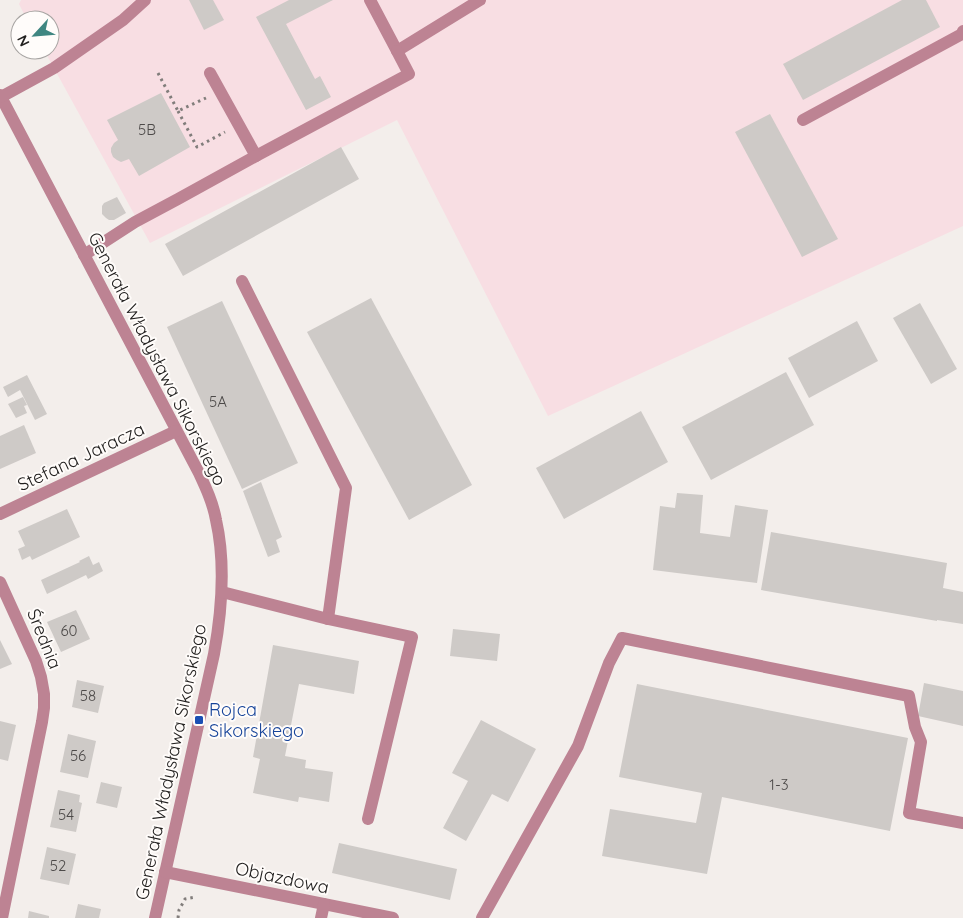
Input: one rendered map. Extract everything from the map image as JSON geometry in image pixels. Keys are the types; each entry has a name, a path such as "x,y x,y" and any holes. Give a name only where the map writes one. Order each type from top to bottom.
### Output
{"street":[{"path":"84,255 136,222 410,74 370,0"},
{"path":"397,51 480,0"},
{"path":"0,96 54,68 123,20 139,2"},
{"path":"803,120 962,34 963,31"},
{"path":"210,73 256,156"},
{"name":"Generała Władysława Sikorskiego","path":"0,96 199,473 216,519 221,556 222,592 219,624 155,918"},
{"path":"242,281 346,488 328,619"},
{"name":"Stefana Jaracza","path":"0,514 176,431"},
{"name":"Średnia","path":"0,582 36,661 41,677 44,701 42,722 2,918"},
{"path":"222,592 328,619 412,637 368,819"},
{"path":"482,918 578,746 609,663 622,638 909,696 915,727 921,742 909,813 963,823"},
{"name":"Objazdowa","path":"165,872 392,918"},
{"path":"321,918 324,904"}],"path":[{"path":"158,73 197,146 238,125"},
{"path":"178,111 220,91"},
{"path":"178,918 185,899 198,896"}],"shaded area":[{"path":"21,0 963,0 963,226 548,416 397,120 150,243 49,60 60,60 60,10 22,10 19,4"}],"building":[{"path":"189,0 213,0 224,20 204,30"},
{"path":"289,0 333,0 286,24 315,79 320,76 331,97 306,110 256,17"},
{"path":"902,0 926,0 940,27 803,100 783,64"},
{"path":"161,93 190,147 139,176 129,159 121,162 113,157 111,148 118,140 107,120"},
{"path":"770,114 838,239 802,257 735,132"},
{"path":"341,147 359,179 183,276 165,244"},
{"path":"117,197 126,213 114,220 109,220 102,214 102,206 104,203"},
{"path":"371,298 472,485 409,520 307,332"},
{"path":"222,301 298,463 242,489 167,327"},
{"path":"920,303 957,369 931,384 893,318"},
{"path":"857,321 878,361 809,398 788,358"},
{"path":"786,372 814,425 711,480 682,427"},
{"path":"27,375 47,414 35,420 20,390 8,397 3,387"},
{"path":"23,397 27,405 24,406 27,413 16,418 8,404"},
{"path":"641,411 668,462 564,519 536,468"},
{"path":"24,425 36,453 0,469 0,436"},
{"path":"261,482 282,537 276,540 280,552 268,557 243,491"},
{"path":"677,493 703,495 700,533 730,537 735,505 768,510 757,583 653,570 660,506 675,508"},
{"path":"67,509 80,537 32,560 30,556 22,560 18,549 25,546 18,531"},
{"path":"771,532 947,563 943,588 963,592 963,624 761,590"},
{"path":"89,556 93,565 99,562 103,571 88,579 86,575 47,594 41,580"},
{"path":"76,610 90,639 61,652 47,622"},
{"path":"453,629 500,634 497,661 450,656"},
{"path":"0,640 12,664 0,669"},
{"path":"273,645 359,661 354,694 299,684 285,756 306,760 305,768 333,772 329,802 299,797 298,802 253,793 260,759 253,757"},
{"path":"77,680 104,686 98,713 72,707"},
{"path":"924,683 963,691 963,726 918,716"},
{"path":"637,684 908,738 890,831 722,797 707,874 602,856 610,809 696,823 702,793 619,777"},
{"path":"481,720 536,749 508,802 492,794 466,841 443,828 468,781 452,773"},
{"path":"0,721 16,725 8,761 0,759"},
{"path":"68,734 96,741 88,778 60,772"},
{"path":"101,782 122,787 117,808 96,803"},
{"path":"58,790 80,795 79,802 82,803 76,832 50,827"},
{"path":"339,843 457,869 450,900 332,873"},
{"path":"47,847 76,854 69,885 40,879"},
{"path":"78,904 101,909 99,918 75,918"},
{"path":"29,911 49,916 49,918 28,918"}],"place":[{"name":"Rojca Sikorskiego","path":"199,720"}]}
